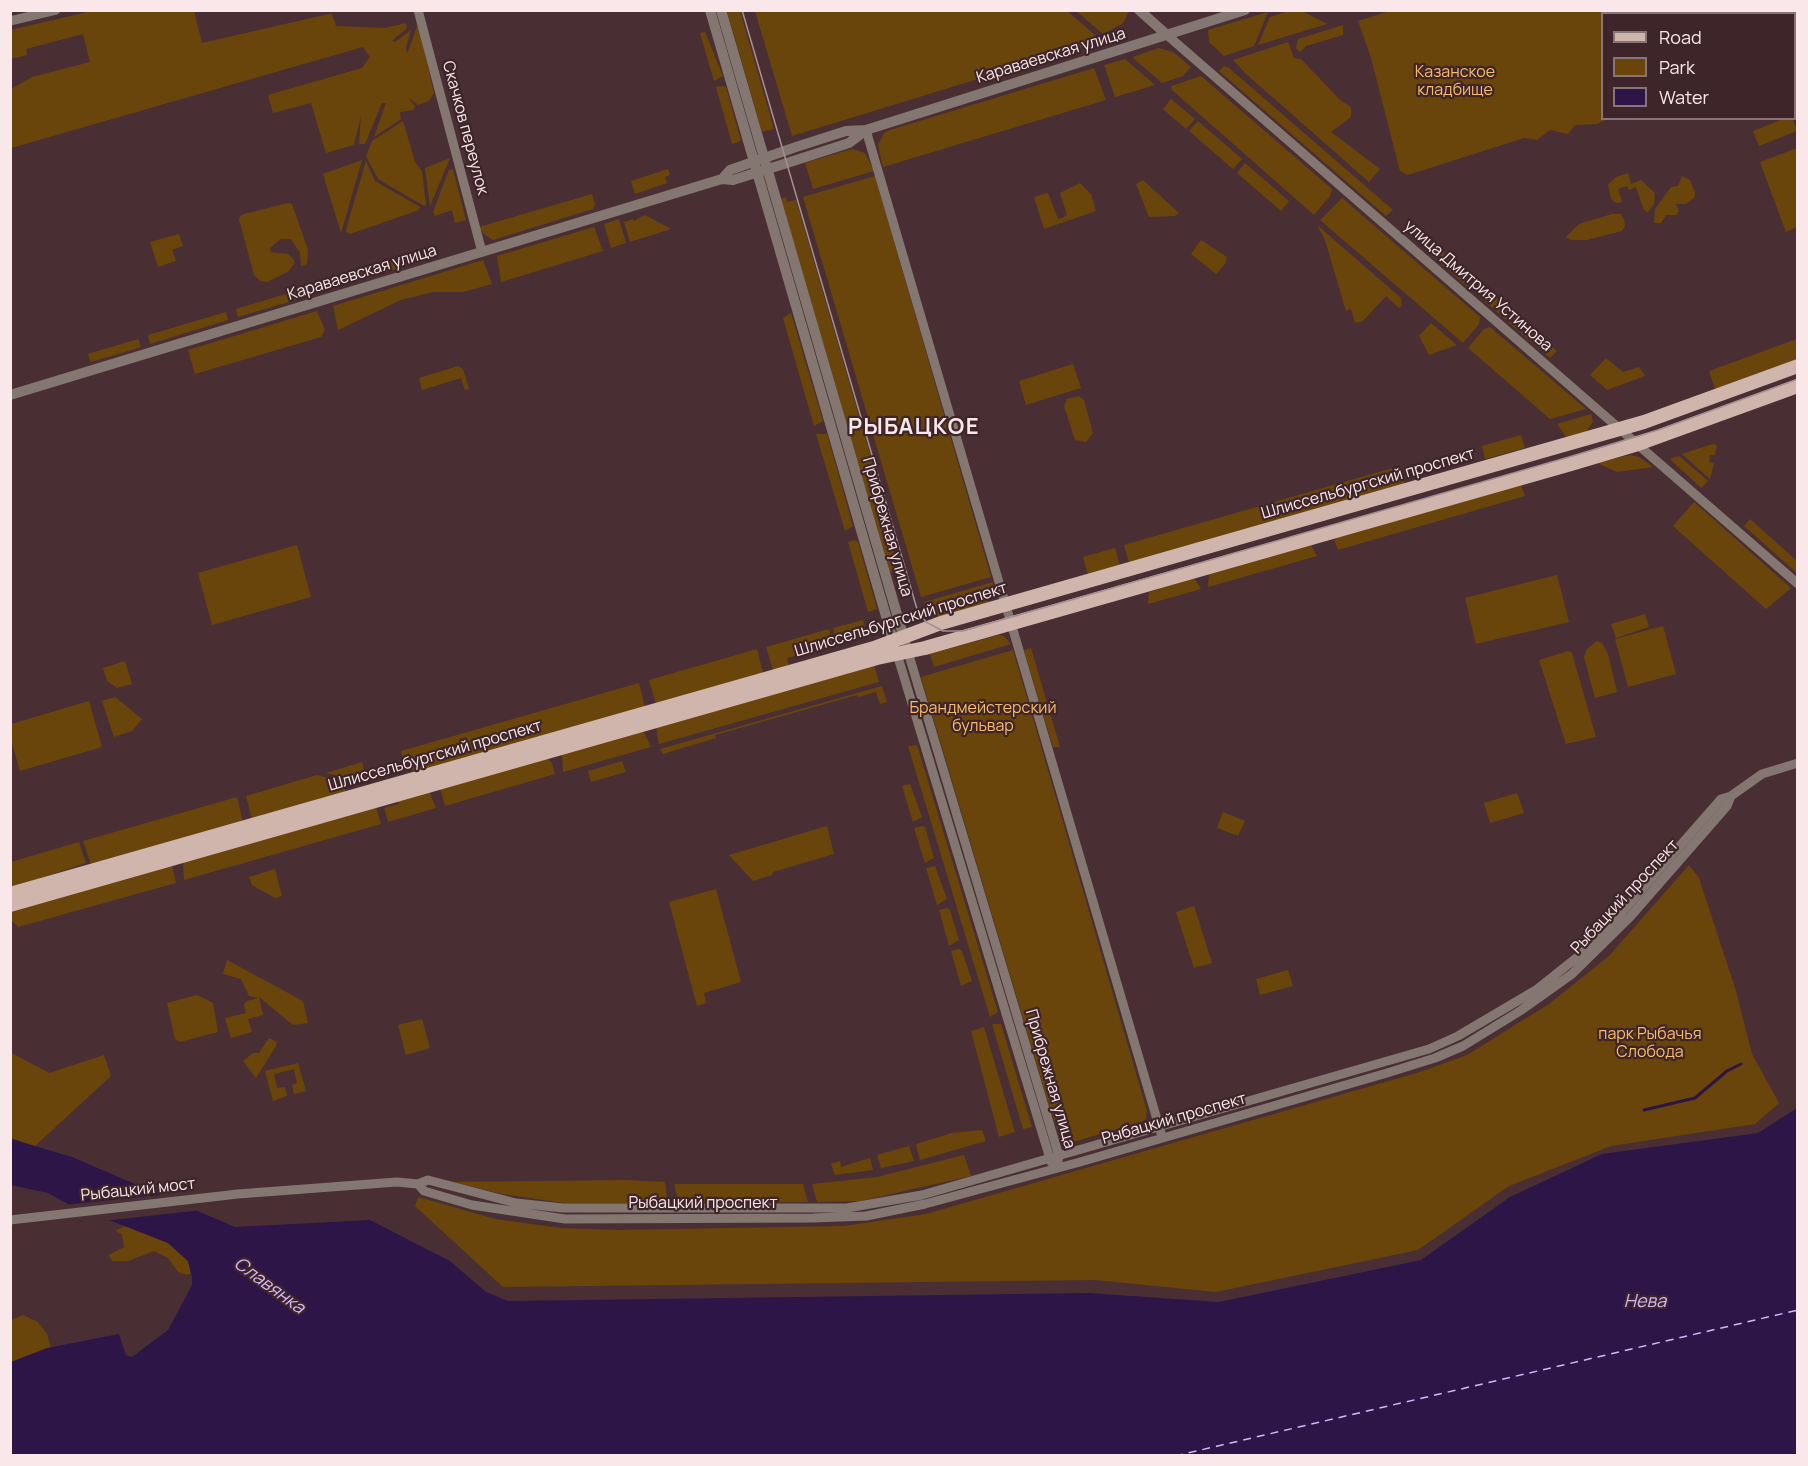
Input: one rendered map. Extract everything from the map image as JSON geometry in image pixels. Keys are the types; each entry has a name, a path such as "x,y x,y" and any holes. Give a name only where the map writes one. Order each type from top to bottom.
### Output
{"main road":[{"name":"Шлиссельбургский проспект","path":"10,905 900,646 1005,606 1621,429 1797,366"},
{"name":"Шлиссельбургский проспект","path":"10,894 874,648 900,646 1010,624 1638,444 1797,386"}],"street":[{"path":"10,21 56,10"},
{"path":"418,12 429,10"},
{"name":"Прибрежная улица","path":"710,10 755,167 900,646 1059,1156 1057,1168"},
{"name":"Прибрежная улица","path":"721,10 767,163 900,646 1048,1159 1057,1168"},
{"name":"улица Дмитрия Устинова","path":"1139,10 1797,584"},
{"name":"Караваевская улица","path":"10,395 722,179 733,180 767,163 849,143 866,130 1245,10"},
{"name":"Скачков переулок","path":"418,12 482,252"},
{"path":"866,130 1163,1138"},
{"name":"Рыбацкий проспект","path":"418,1184 424,1191 472,1204 565,1219 813,1218 884,1213 1057,1168 1435,1058 1464,1046 1520,1011 1572,974 1614,936 1721,799 1731,796 1762,774 1797,763"},
{"name":"Рыбацкий проспект","path":"238,1194 397,1182 418,1184 428,1180 497,1199 563,1208 836,1208 883,1203 922,1194 1429,1049 1458,1036 1536,990 1566,967 1607,930 1683,850"},
{"name":"Рыбацкий мост","path":"10,1220 238,1194"}],"green space":[{"path":"1126,10 1128,13 1123,23 1103,34 1076,11"},
{"path":"1292,10 1302,11 1327,24 1258,45 1270,17"},
{"name":"Казанское кладбище","path":"1393,10 1609,11 1601,12 1601,120 1606,120 1597,124 1575,125 1568,134 1550,130 1537,140 1524,138 1408,175 1400,171 1371,58 1358,21"},
{"path":"92,11 194,11 202,43 329,14 332,14 336,26 385,28 406,23 407,28 392,41 395,42 411,30 406,47 407,54 418,24 434,93 429,101 418,105 408,97 415,106 413,110 400,112 401,119 374,137 386,103 382,103 365,144 359,144 361,116 354,145 326,153 311,103 273,113 268,95 362,68 370,57 363,47 11,148 11,89 32,77 90,62 83,34 26,49 27,55 11,59 10,30"},
{"path":"727,11 740,11 774,129 762,132"},
{"path":"755,11 1067,11 1102,41 792,136"},
{"path":"1268,12 1254,46 1224,56 1209,42 1208,30"},
{"path":"1343,25 1343,35 1306,46 1300,52 1296,48 1298,39"},
{"path":"705,32 723,76 714,81 700,33"},
{"path":"1288,42 1294,58 1301,59 1340,100 1351,107 1351,117 1331,132 1380,169 1369,182 1233,60"},
{"path":"1159,48 1173,52 1191,67 1183,76 1162,83 1132,57"},
{"path":"1125,59 1155,85 1115,97 1104,65"},
{"path":"1224,66 1393,210 1386,216 1219,71"},
{"path":"1094,68 1106,100 883,167 878,145 884,133 890,130"},
{"path":"1201,76 1332,189 1330,196 1314,215 1172,90 1171,86"},
{"path":"716,87 726,87 741,141 732,144"},
{"path":"1171,99 1195,119 1186,129 1163,109"},
{"path":"1781,120 1793,120 1797,131 1759,146 1753,131"},
{"path":"403,121 415,162 422,171 426,205 424,206 378,179 366,156 372,141"},
{"path":"1198,121 1242,159 1233,169 1189,131"},
{"path":"1797,148 1797,227 1786,232 1760,162"},
{"path":"852,149 865,153 874,171 813,189 805,163"},
{"path":"450,158 430,206 425,168"},
{"path":"362,160 341,233 323,174"},
{"path":"366,161 375,181 420,207 419,210 350,234 346,232 347,226"},
{"path":"1245,163 1289,201 1281,211 1237,173"},
{"path":"453,169 466,220 455,223 452,210 435,216 433,212 449,170"},
{"path":"668,169 670,175 665,177 667,183 635,194 631,181"},
{"path":"1628,173 1631,184 1641,180 1655,193 1654,204 1648,212 1644,210 1636,187 1629,190 1627,186 1618,189 1622,202 1616,203 1611,199 1608,184 1616,177"},
{"path":"875,176 991,577 921,597 803,197"},
{"path":"1682,176 1690,180 1695,193 1694,198 1686,204 1676,204 1679,211 1676,215 1666,215 1661,223 1654,223 1655,209 1671,187 1678,186"},
{"path":"1143,180 1179,213 1175,216 1149,217 1136,184"},
{"path":"1080,183 1091,194 1096,211 1044,229 1034,197 1048,193 1058,219 1062,218 1067,215 1060,193"},
{"path":"592,194 595,205 593,209 493,240 479,227"},
{"path":"786,197 787,202 796,200 892,529 888,531 899,570 890,572 781,199"},
{"path":"1342,198 1480,317 1479,324 1463,343 1320,220"},
{"path":"288,203 292,204 308,250 307,264 301,266 300,253 291,239 281,239 270,248 271,252 288,254 294,260 294,264 289,271 267,282 260,281 254,275 239,219 241,215"},
{"path":"1612,214 1621,214 1624,219 1625,226 1622,231 1587,240 1571,240 1566,237 1579,224"},
{"path":"645,215 671,229 630,242 624,222 633,219 634,221"},
{"path":"619,219 626,243 611,248 604,224"},
{"path":"1317,225 1401,298 1402,305 1399,308 1386,296 1363,321 1355,323 1351,309 1346,311 1325,240"},
{"path":"594,227 603,251 501,282 497,256"},
{"path":"179,234 183,246 172,250 176,261 158,267 150,242"},
{"path":"1201,240 1227,257 1225,264 1216,274 1191,254"},
{"path":"1434,244 1478,283 1470,289 1428,252"},
{"path":"427,251 430,259 359,280 356,273"},
{"path":"483,260 492,284 463,292 433,292 401,300 338,330 333,306"},
{"path":"309,287 312,295 238,317 236,309"},
{"path":"1485,288 1557,351 1550,358 1480,297"},
{"path":"317,311 325,330 321,337 195,374 188,350"},
{"path":"226,312 228,320 150,344 148,335"},
{"path":"791,313 823,421 814,426 783,318"},
{"path":"1431,323 1457,345 1429,355 1419,336"},
{"path":"1490,327 1586,409 1550,419 1468,348 1484,329"},
{"path":"138,339 141,347 91,362 88,354"},
{"path":"1797,339 1797,360 1715,389 1709,371"},
{"path":"1606,358 1623,372 1639,367 1645,376 1607,390 1590,375"},
{"path":"1073,364 1081,388 1026,405 1019,381"},
{"path":"458,366 463,369 469,389 465,390 461,378 422,390 419,378"},
{"path":"1079,396 1084,400 1093,433 1086,442 1075,440 1064,406 1067,399"},
{"path":"1591,414 1593,422 1585,433 1567,438 1557,424"},
{"path":"816,434 827,434 853,526 845,531"},
{"path":"1521,435 1525,448 1485,459 1482,446"},
{"path":"1712,444 1717,445 1715,455 1710,455 1709,462 1714,463 1710,479 1682,454"},
{"path":"1630,455 1639,457 1653,467 1617,472 1597,463"},
{"path":"1679,456 1708,481 1701,488 1670,459"},
{"path":"1400,466 1405,484 1129,563 1124,545"},
{"path":"1521,485 1525,496 1338,550 1334,539"},
{"path":"1694,502 1791,588 1766,609 1673,526"},
{"path":"1750,519 1797,561 1797,573 1744,526"},
{"path":"854,540 858,542 877,609 868,612 848,542"},
{"path":"297,545 311,597 212,625 198,573"},
{"path":"1311,545 1317,556 1208,587 1209,574"},
{"path":"1115,548 1120,566 1088,575 1083,557"},
{"path":"1557,575 1569,622 1476,644 1465,598"},
{"path":"1194,578 1201,589 1148,604 1149,592"},
{"path":"993,582 993,594 988,603 938,617 929,612 924,602"},
{"path":"1645,614 1649,627 1616,638 1611,624"},
{"path":"863,620 867,635 837,644 833,628"},
{"path":"1663,626 1676,674 1628,687 1615,639"},
{"path":"829,629 834,645 787,658 789,666 773,670 766,647"},
{"path":"999,635 1004,636 1011,644 934,667 930,654"},
{"path":"1597,641 1602,643 1608,654 1617,692 1595,698 1584,657 1587,649"},
{"path":"1031,648 1060,747 1053,747 1024,650"},
{"path":"757,649 763,673 656,704 649,680"},
{"name":"Брандмейстерский бульвар","path":"1013,650 1147,1111 1146,1119 1141,1122 1070,1143 1063,1139 1058,1131 1049,1105 921,677"},
{"path":"1568,651 1572,653 1596,737 1566,744 1539,660"},
{"path":"125,661 132,684 117,688 107,681 103,668"},
{"path":"874,665 879,682 659,744 656,727"},
{"path":"639,683 645,707 415,773 403,758 401,751"},
{"path":"882,686 887,702 880,704 876,692 858,697 857,695 715,735 716,738 663,754 660,749"},
{"path":"115,697 142,719 132,731 114,737 102,701"},
{"path":"89,701 102,747 20,771 11,740 11,724"},
{"path":"643,730 651,747 563,772 562,754"},
{"path":"917,745 998,1012 990,1017 908,746"},
{"path":"547,758 552,763 555,774 445,806 440,788"},
{"path":"622,761 626,772 591,782 588,771"},
{"path":"362,762 367,780 360,782 326,773"},
{"path":"317,775 354,784 344,787 346,792 252,819 246,796"},
{"path":"910,784 922,817 913,822 902,786"},
{"path":"429,791 436,808 388,822 384,808 399,804 398,800"},
{"path":"1517,793 1524,813 1490,823 1484,803"},
{"path":"237,797 243,822 91,864 83,841"},
{"path":"376,807 381,824 184,880 183,862"},
{"path":"1223,812 1245,821 1238,836 1217,828"},
{"path":"827,826 834,854 773,872 772,875 753,881 729,855"},
{"path":"925,827 934,858 925,863 914,828"},
{"path":"79,842 86,863 11,888 11,862"},
{"path":"172,865 176,883 18,927 11,920 11,911"},
{"name":"парк Рыбачья Слобода","path":"1689,865 1699,878 1736,991 1752,1054 1779,1103 1755,1124 1611,1146 1509,1186 1418,1250 1216,1292 1095,1280 503,1287 415,1206 418,1197 495,1219 561,1228 618,1230 844,1226 926,1214 1420,1072 1467,1055 1549,1004 1609,956"},
{"path":"935,866 947,899 937,905 926,868"},
{"path":"275,869 282,896 275,898 252,885 249,877"},
{"path":"716,889 741,982 704,993 706,1003 697,1006 669,902"},
{"path":"1194,906 1212,963 1194,968 1176,912"},
{"path":"947,908 950,910 959,940 949,946 939,910"},
{"path":"959,949 962,951 972,981 961,986 951,951"},
{"path":"227,960 303,1001 308,1023 293,1025 259,997 263,1015 248,1019 252,1032 231,1038 225,1018 246,1013 244,1004 258,998 249,996 241,979 223,974"},
{"path":"1288,970 1293,986 1260,995 1256,979"},
{"path":"197,995 213,1003 218,1032 180,1042 175,1039 167,1003"},
{"path":"422,1019 430,1048 406,1055 398,1025"},
{"path":"992,1024 1001,1024 1032,1127 1023,1129"},
{"path":"984,1027 1015,1132 999,1137 971,1031"},
{"path":"269,1038 277,1042 276,1046 256,1078 243,1061 253,1053 259,1053"},
{"path":"10,1052 49,1073 104,1055 111,1076 35,1146 11,1138"},
{"path":"298,1063 306,1091 294,1094 292,1085 297,1083 294,1069 274,1074 277,1088 285,1087 287,1096 273,1101 265,1071"},
{"path":"982,1130 986,1141 920,1160 916,1144 952,1133"},
{"path":"909,1146 914,1161 881,1168 877,1155"},
{"path":"964,1155 971,1176 860,1201 817,1202 812,1184 877,1177"},
{"path":"870,1158 873,1170 835,1175 831,1164 840,1161 841,1167"},
{"path":"626,1180 665,1182 667,1198 664,1203 564,1203 502,1194 453,1182"},
{"path":"674,1184 803,1184 808,1202 679,1203"},
{"path":"125,1226 168,1243 188,1261 191,1273 187,1275 178,1272 168,1258 154,1251 128,1261 112,1261 109,1255 124,1247 122,1234 115,1231"},
{"path":"23,1315 38,1322 47,1334 51,1348 11,1362 11,1320"}],"water":[{"name":"Нева","path":"1797,1108 1797,1455 11,1455 11,1362 47,1348 119,1334 126,1355 132,1357 168,1330 192,1285 192,1277 188,1261 168,1243 68,1204 48,1193 11,1185 11,1139 72,1157 235,1227 370,1220 450,1261 486,1292 508,1301 1088,1293 1219,1302 1421,1260 1510,1197 1602,1154 1758,1133"}],"pier":[{"path":"169,1194 202,1210 103,1221 64,1205"}],"waterway":[{"path":"1644,1110 1695,1098 1727,1071 1741,1064"}],"ferry route":[{"path":"1175,1456 1798,1310"}],"tram line":[{"path":"742,10 917,609 926,622 943,631 963,631 1569,457 1658,430 1798,379"}],"district":[{"name":"РЫБАЦКОЕ","path":"914,428"}],"water label":[{"name":"Славянка","path":"269,1286"}]}
